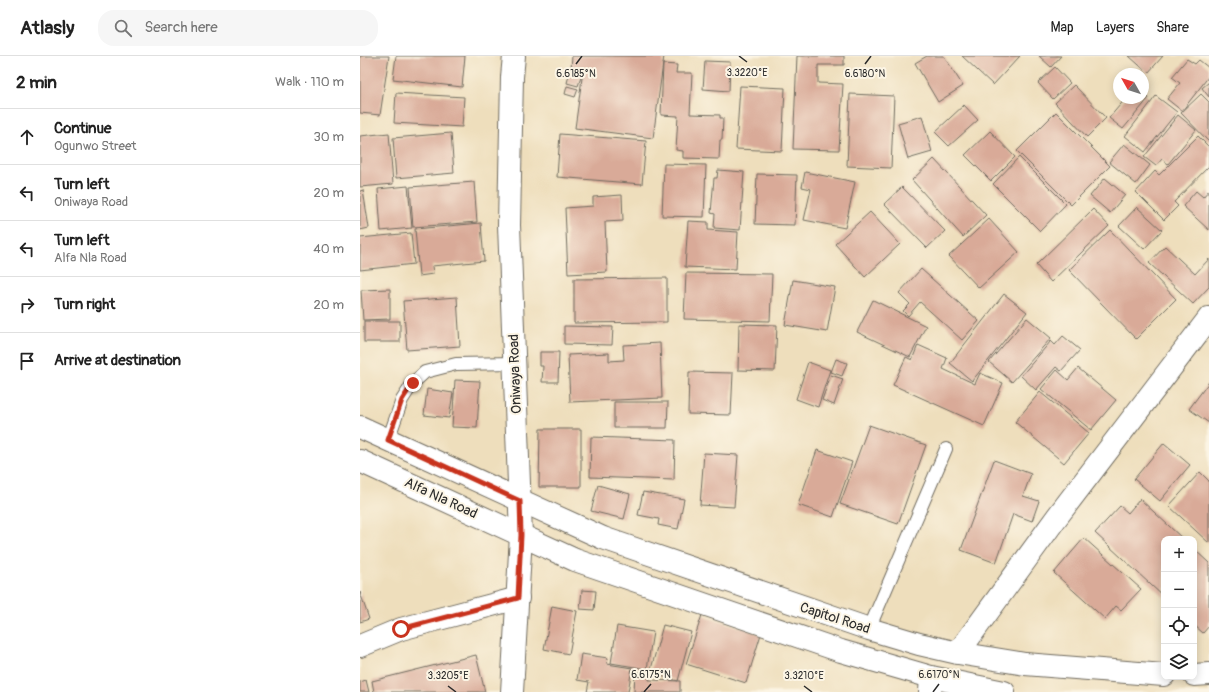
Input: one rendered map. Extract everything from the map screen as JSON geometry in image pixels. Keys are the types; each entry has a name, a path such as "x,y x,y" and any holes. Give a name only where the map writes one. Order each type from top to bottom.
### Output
{"main road":[{"name":"Oniwaya Road","path":"512,692 521,535 509,225 512,77 514,56"},
{"path":"958,653 1057,517 1209,318"},
{"path":"360,427 520,501"},
{"name":"Alfa Nla Road","path":"360,461 521,535"},
{"name":"Capitol Road","path":"520,501 603,538 869,629 919,644 958,653 1026,664 1161,675"},
{"name":"Capitol Road","path":"521,535 575,560 841,651 930,684 1004,692"},
{"path":"360,646 401,629 518,598"},
{"path":"1197,675 1209,674"}],"lane":[{"path":"388,440 402,400 413,383 425,372 456,364 515,363"},
{"path":"869,629 946,449"}],"building":[{"path":"360,56 389,56 380,115 360,113"},
{"path":"396,56 465,56 462,87 393,79"},
{"path":"572,56 664,56 653,138 575,128 583,71 571,69"},
{"path":"797,56 844,56 844,65 818,65 818,83 843,84 839,150 793,149"},
{"path":"927,56 944,56 963,86 938,102 915,63"},
{"path":"962,56 1020,56 993,85"},
{"path":"1039,56 1061,56 1051,67"},
{"path":"1129,56 1163,56 1149,72 1149,68 1142,68"},
{"path":"1187,59 1195,64 1199,60 1209,68 1209,76 1182,111 1167,99 1180,83 1172,77"},
{"path":"705,61 730,62 729,91 703,89"},
{"path":"663,64 677,65 676,73 692,73 690,114 720,115 720,118 723,118 719,159 683,158 683,151 676,150 678,116 661,115"},
{"path":"1055,67 1070,83 1053,99 1038,83"},
{"path":"570,71 582,74 578,86 567,83"},
{"path":"1209,82 1209,97 1202,88"},
{"path":"1074,85 1106,118 1087,137 1055,103"},
{"path":"567,86 578,89 575,97 565,94"},
{"path":"740,86 785,88 782,151 736,149"},
{"path":"396,93 464,97 462,127 394,123"},
{"path":"850,94 894,96 891,168 847,166"},
{"path":"1201,94 1209,102 1209,142 1181,113"},
{"path":"1156,96 1177,112 1145,152 1125,136"},
{"path":"1121,104 1144,104 1123,129 1109,118"},
{"path":"964,105 978,120 949,146 935,132"},
{"path":"1056,112 1110,166 1071,205 1017,151"},
{"path":"1178,115 1196,130 1168,164 1162,159 1156,166 1144,157"},
{"path":"922,116 932,152 908,159 898,123"},
{"path":"990,131 1015,157 991,181 965,155"},
{"path":"389,133 393,184 360,187 360,136"},
{"path":"451,133 454,173 396,178 393,138"},
{"path":"560,134 646,141 642,184 557,177"},
{"path":"1198,136 1209,147 1209,166 1174,202 1178,206 1164,220 1136,192 1155,171 1159,175"},
{"path":"1124,144 1150,165 1136,184 1109,162"},
{"path":"1019,157 1066,204 1040,231 993,184"},
{"path":"934,159 986,215 963,237 912,180"},
{"path":"664,164 706,165 704,217 662,216"},
{"path":"718,170 744,172 740,230 714,228 715,214 711,213 714,178 717,178"},
{"path":"805,172 855,182 845,228 804,220 811,189 802,187"},
{"path":"757,174 797,175 795,225 755,224"},
{"path":"1105,178 1125,195 1110,213 1090,196"},
{"path":"474,182 477,222 413,227 410,187"},
{"path":"408,186 412,228 381,231 378,189"},
{"path":"902,187 945,231 927,248 884,204"},
{"path":"363,190 369,228 360,230 360,191"},
{"path":"1209,190 1209,230 1183,206 1196,191 1203,197"},
{"path":"622,195 623,221 605,222 607,272 568,274 565,208 593,206 593,197"},
{"path":"1137,207 1162,230 1144,249 1119,226"},
{"path":"1093,209 1109,226 1051,282 1036,265"},
{"path":"870,212 900,244 865,277 835,244"},
{"path":"989,219 1019,252 979,288 949,256"},
{"path":"688,221 708,222 708,230 738,232 736,269 685,267"},
{"path":"481,223 484,261 432,266 433,274 419,276 415,229"},
{"path":"1110,230 1176,299 1136,339 1069,270"},
{"path":"411,233 414,264 360,270 360,238"},
{"path":"1165,246 1195,274 1209,259 1209,287 1193,304 1149,263"},
{"path":"921,269 979,321 962,340 920,302 908,316 903,311 910,304 899,293"},
{"path":"686,273 772,274 770,321 684,319"},
{"path":"667,278 667,322 574,323 574,279"},
{"path":"793,280 835,287 827,332 785,325"},
{"path":"390,289 390,319 363,320 361,290"},
{"path":"1004,294 1027,312 972,381 950,363"},
{"path":"457,297 460,346 407,350 403,301"},
{"path":"873,300 926,326 910,357 857,332"},
{"path":"1027,318 1051,338 1012,382 989,362"},
{"path":"364,321 400,321 400,342 364,342"},
{"path":"739,324 777,325 775,371 738,370"},
{"path":"564,326 613,327 612,345 564,344"},
{"path":"1063,336 1080,350 1061,371 1056,367 1036,390 1021,376 1051,341 1055,345"},
{"path":"660,343 662,398 570,402 568,355 609,353 609,361 624,360 623,345"},
{"path":"918,345 947,358 943,369 975,384 980,373 1003,383 984,426 893,385 906,357 912,360"},
{"path":"540,352 559,352 558,382 542,382 543,366 540,366"},
{"path":"836,359 847,363 842,376 831,372"},
{"path":"808,362 830,370 818,407 796,399"},
{"path":"1078,368 1116,400 1091,430 1041,389 1057,370 1068,380"},
{"path":"689,372 733,373 731,415 688,414"},
{"path":"831,375 843,379 834,405 822,400"},
{"path":"455,380 480,381 477,428 452,427"},
{"path":"1209,382 1209,423 1189,409"},
{"path":"427,389 453,393 449,418 424,415"},
{"path":"1040,392 1089,433 1064,463 1015,422"},
{"path":"614,402 668,402 667,428 614,428"},
{"path":"869,425 926,445 898,524 840,504"},
{"path":"540,429 581,429 581,487 539,487"},
{"path":"591,437 675,440 674,480 590,477"},
{"path":"1164,443 1190,465 1160,501 1134,479"},
{"path":"817,450 852,462 833,517 798,505"},
{"path":"704,453 738,455 734,507 700,505"},
{"path":"994,460 1031,474 1023,496 1039,501 1032,521 1013,514 996,563 961,550"},
{"path":"1200,472 1209,481 1209,543 1169,506"},
{"path":"598,485 630,494 624,519 591,511"},
{"path":"643,492 684,499 678,529 658,525 659,519 638,515"},
{"path":"1140,499 1180,536 1161,536 1161,594 1095,533 1120,506 1128,513"},
{"path":"1084,538 1141,589 1121,610 1116,606 1105,619 1054,573"},
{"path":"1197,552 1209,563 1209,626 1203,633 1197,628"},
{"path":"582,590 596,591 594,610 580,609"},
{"path":"360,592 369,619 360,622"},
{"path":"552,606 577,611 569,654 544,649"},
{"path":"702,615 761,634 746,683 686,664"},
{"path":"663,625 691,632 678,681 650,673"},
{"path":"617,626 653,632 647,669 611,663"},
{"path":"581,654 608,658 607,664 632,668 628,692 587,692 589,682 577,680"},
{"path":"476,655 485,692 374,692 372,681"},
{"path":"635,671 649,672 649,680 680,681 680,692 634,692"},
{"path":"366,680 369,692 360,692 360,682"}],"route":[{"path":"401,629 518,598 521,535 520,501 388,440 402,400 413,383"}]}
